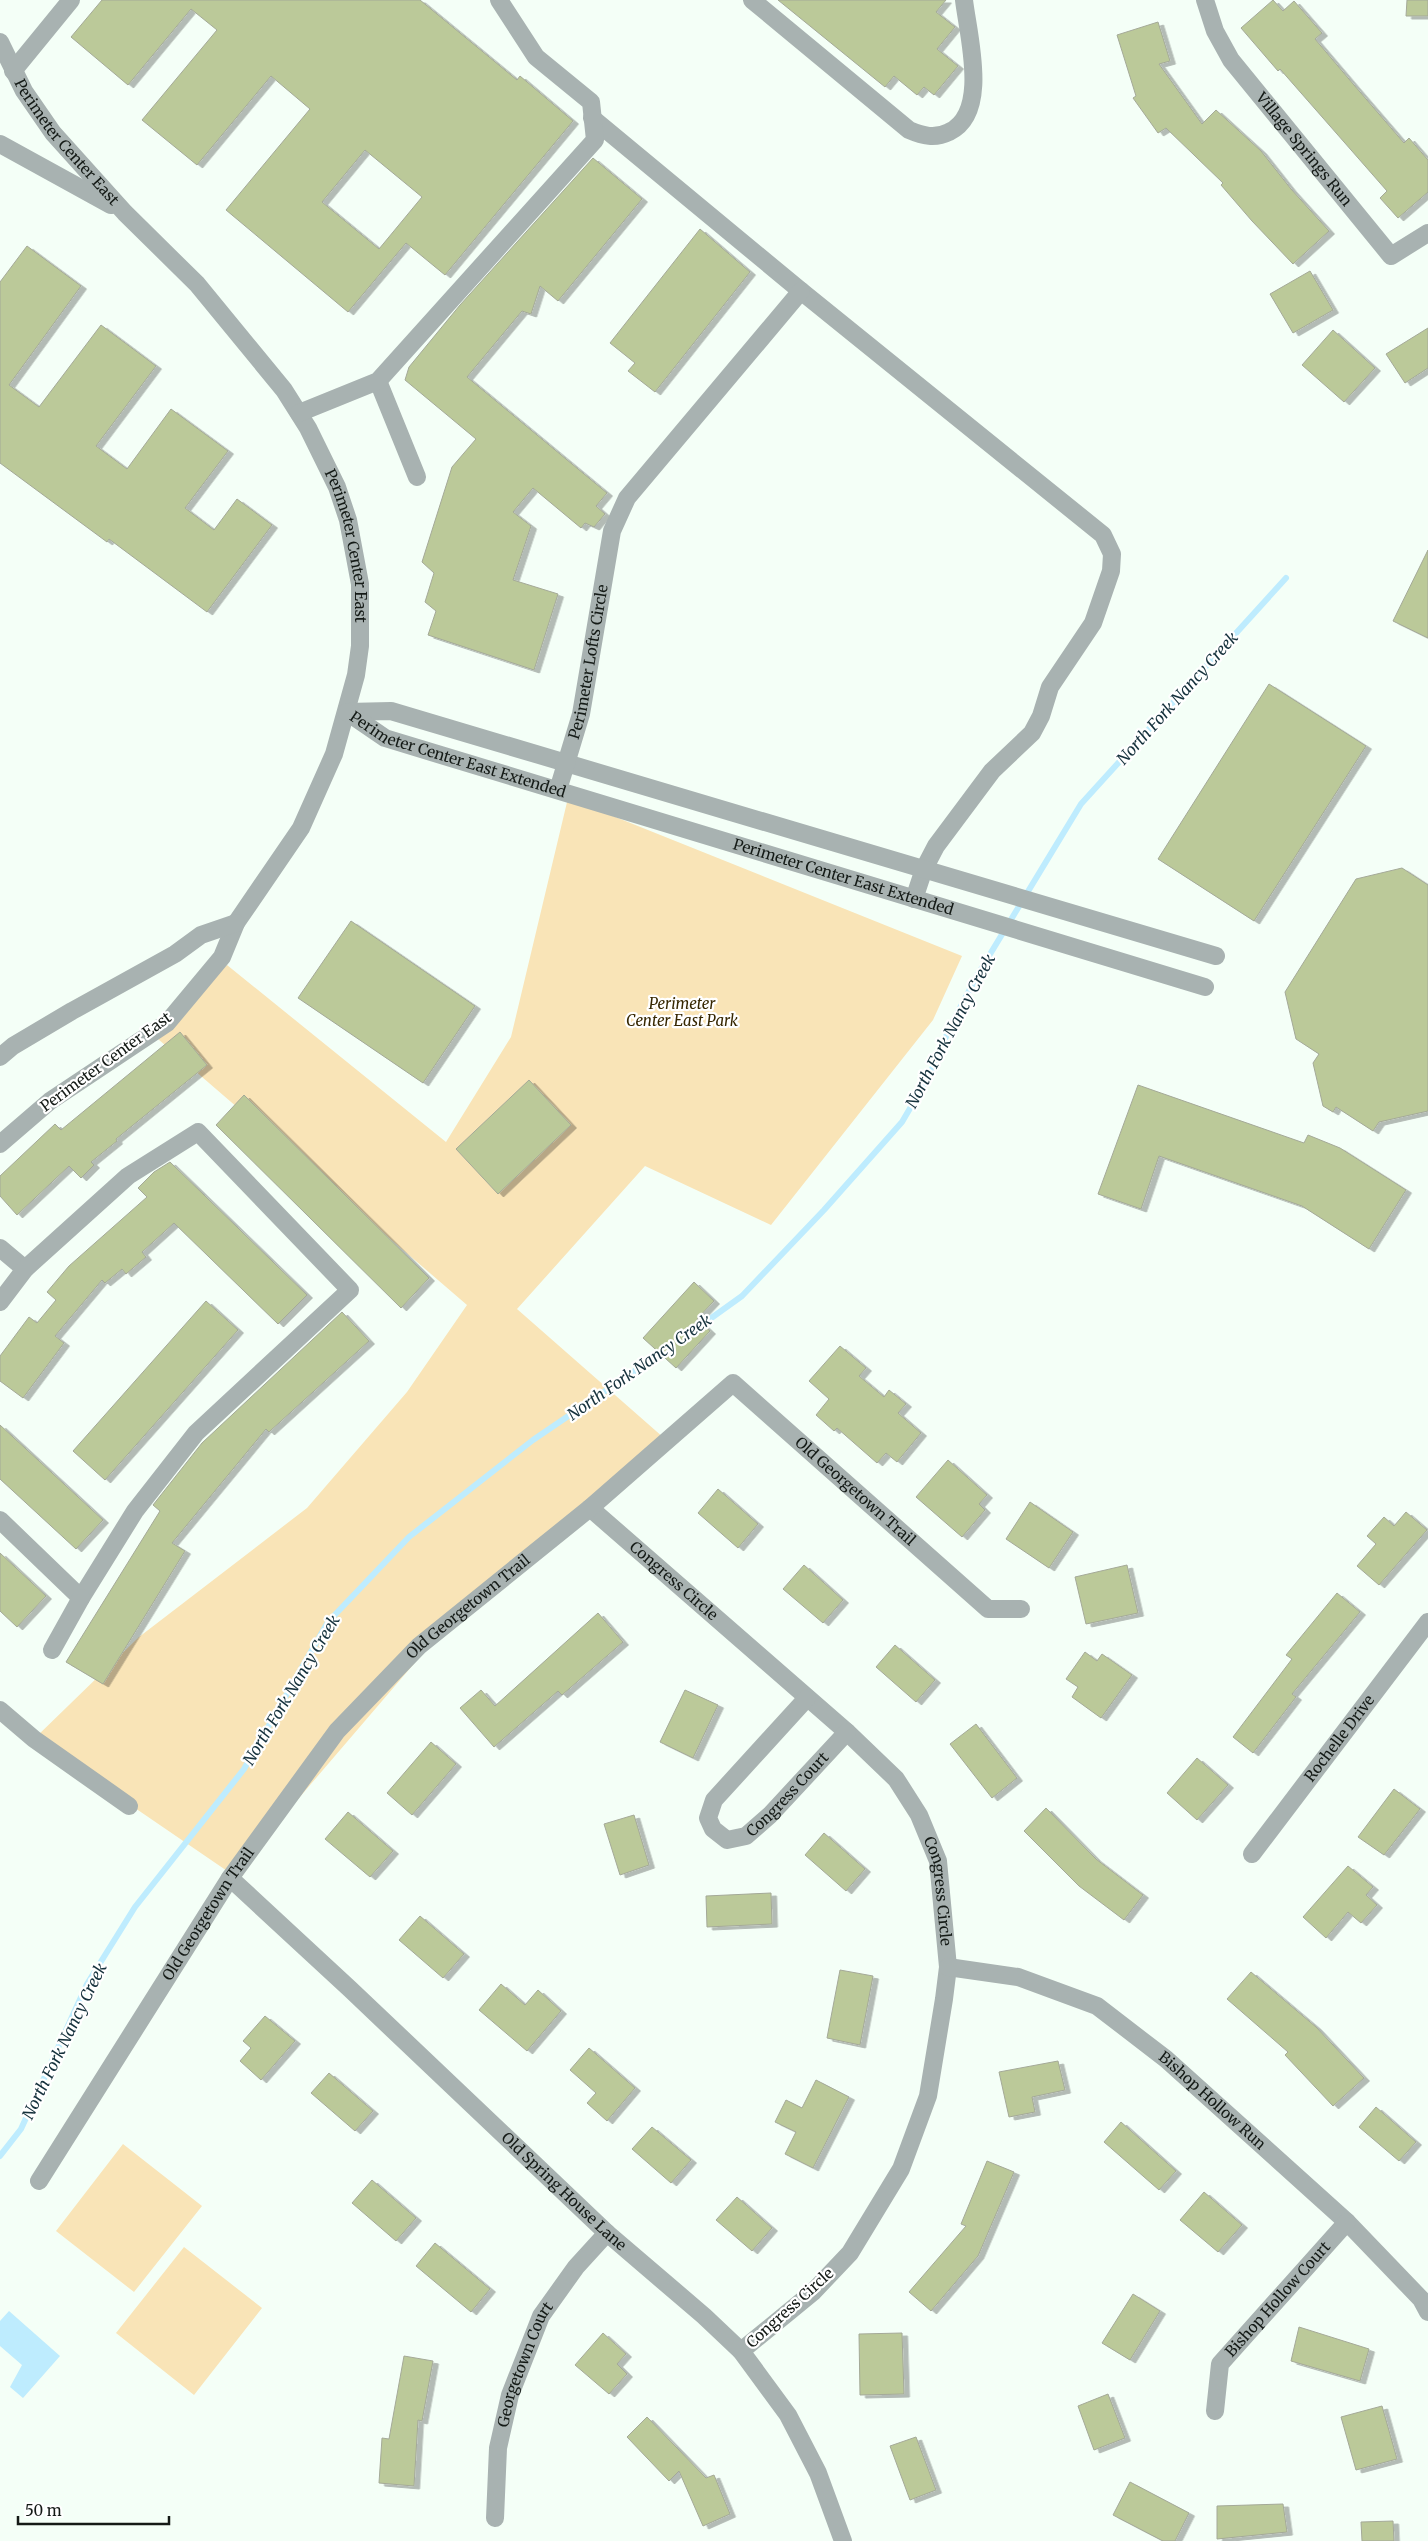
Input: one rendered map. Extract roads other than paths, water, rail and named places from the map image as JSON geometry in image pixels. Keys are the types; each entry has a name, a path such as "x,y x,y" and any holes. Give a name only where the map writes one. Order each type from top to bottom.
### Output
{"street":[{"path":"13,70 72,0"},
{"path":"298,413 378,381 594,140 591,102 536,57 499,0"},
{"path":"752,0 909,130 932,137 941,136 958,127 970,108 974,78 964,0"},
{"name":"Village Springs Run","path":"1205,0 1215,31 1231,60 1391,256 1428,232"},
{"name":"Perimeter Center East","path":"0,42 13,70 53,133 125,213 197,284 255,353 298,413 324,458 337,487 355,552 360,584 360,646 347,712 334,754 301,828 236,922 222,957 167,1023 50,1101 0,1144"},
{"path":"592,118 801,292 1103,535 1112,554 1111,572 1093,623 1050,688 1041,716 1032,733 992,771 946,830 924,869 914,899"},
{"name":"Perimeter Center East","path":"0,144 125,213"},
{"name":"Perimeter Lofts Circle","path":"558,790 581,714 612,532 628,498 801,292"},
{"path":"378,381 417,477"},
{"name":"Perimeter Center East Extended","path":"347,712 391,711 1216,956"},
{"name":"Perimeter Center East Extended","path":"347,712 385,738 1205,987"},
{"path":"0,1057 13,1046 175,954 202,935 236,922"},
{"path":"0,1302 25,1269 128,1176 198,1132 350,1290 196,1432 135,1511 81,1598 52,1650"},
{"path":"0,1248 25,1269"},
{"name":"Old Georgetown Trail","path":"38,2181 230,1878 337,1731 418,1646 590,1508 733,1383 988,1610 1021,1609"},
{"name":"Congress Circle","path":"590,1508 847,1732 896,1780 919,1815 938,1861 948,1967 928,2096 901,2169 850,2253 813,2292 741,2351"},
{"path":"0,1520 81,1598"},
{"name":"Rochelle Drive","path":"1252,1854 1427,1625"},
{"name":"Congress Court","path":"807,1698 714,1800 708,1818 713,1829 727,1840 746,1836 770,1814 847,1732"},
{"path":"0,1710 34,1739 129,1806"},
{"name":"Old Spring House Lane","path":"230,1878 365,2002 607,2233 704,2316 741,2351 788,2415 818,2473 843,2541"},
{"name":"Bishop Hollow Run","path":"948,1967 1018,1977 1096,2006 1166,2059 1347,2222 1422,2299 1428,2312"},
{"name":"Bishop Hollow Court","path":"1215,2411 1220,2364 1347,2222"},
{"name":"Georgetown Court","path":"495,2518 498,2448 510,2395 527,2351 541,2316 576,2267 607,2233"}],"water":[{"path":"9,2311 60,2356 23,2398 10,2387 22,2365 0,2346 0,2321"}],"waterway":[{"name":"North Fork Nancy Creek","path":"696,1329 742,1296 824,1210 902,1122 929,1076 951,1025 978,974 1081,804 1286,578"},
{"name":"North Fork Nancy Creek","path":"0,2156 21,2129 87,1984 135,1907 244,1769 328,1622 409,1537 533,1440 667,1349"}],"park label":[{"name":"Perimeter Center East Park","path":"682,1012"}]}
